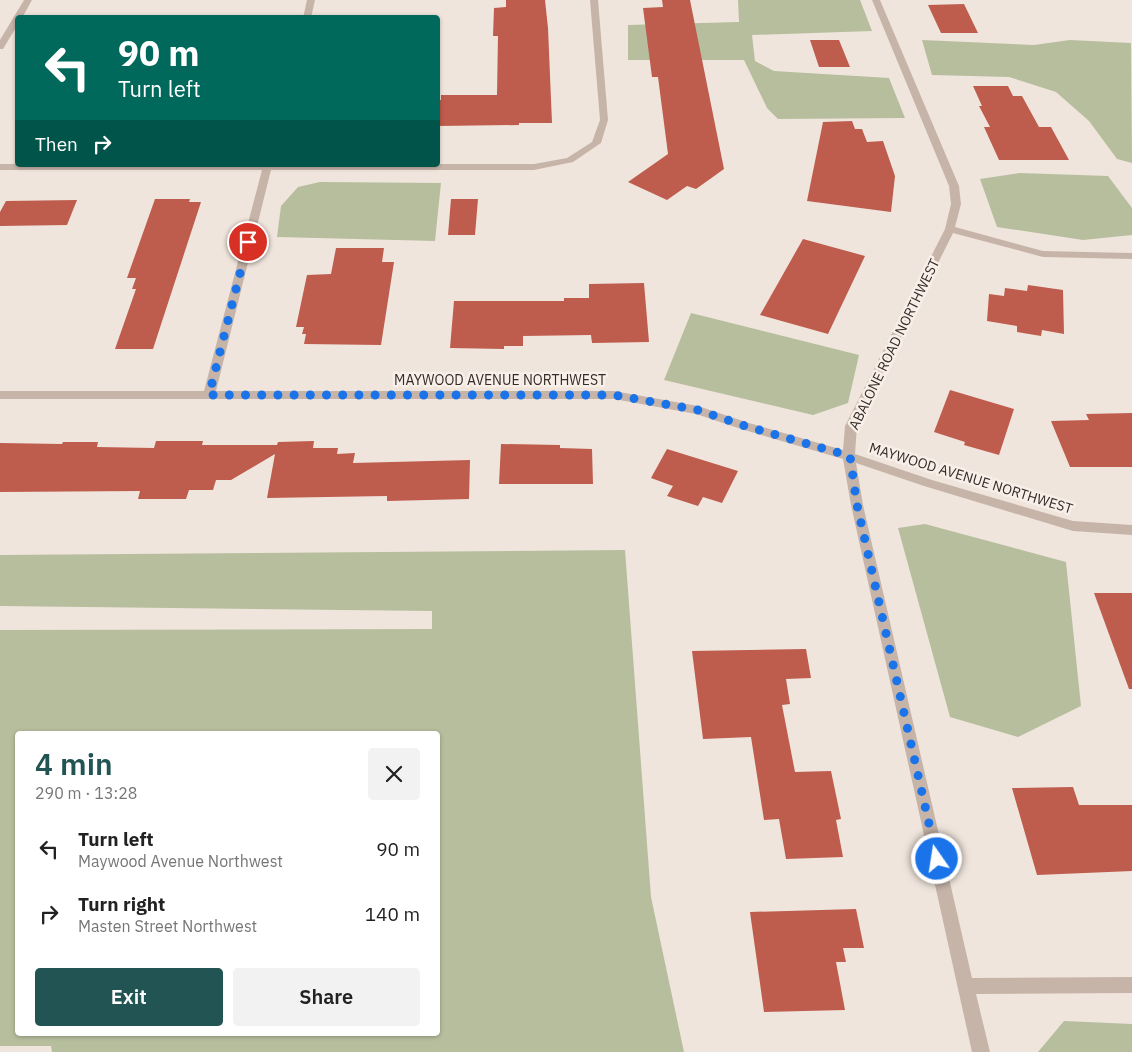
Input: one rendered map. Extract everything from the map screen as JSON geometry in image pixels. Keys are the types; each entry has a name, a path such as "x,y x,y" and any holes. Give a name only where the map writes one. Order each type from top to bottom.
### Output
{"street":[{"path":"19,15 28,0"},
{"path":"308,15 311,0"},
{"path":"440,167 534,167 570,160 596,143 604,120 594,0"},
{"name":"ABALONE ROAD NORTHWEST","path":"876,0 954,186 956,204 950,229 852,426 850,456 857,505 981,1052"},
{"path":"0,47 15,22"},
{"path":"0,167 15,167"},
{"path":"209,395 268,167"},
{"path":"950,229 1043,254 1132,256"},
{"name":"MAYWOOD AVENUE NORTHWEST","path":"0,396 614,395 698,410 745,426 850,456 928,483 1073,526 1132,530"},
{"path":"966,986 1132,985"}],"green space":[{"path":"738,0 860,0 872,31 752,35 755,61 774,71 889,78 905,118 778,119 767,108 744,60 628,60 628,25 739,22"},
{"path":"922,40 1034,45 1070,40 1131,43 1132,163 1117,159 1089,121 1056,92 1009,77 932,75"},
{"path":"1019,173 1108,176 1132,208 1132,235 1083,240 997,227 980,179"},
{"path":"320,182 441,183 435,241 277,237 281,206 298,187"},
{"path":"691,313 859,355 848,403 813,415 664,380"},
{"path":"925,524 1066,562 1081,706 1018,737 950,717 898,528"},
{"path":"625,550 651,897 684,1052 52,1052 51,1046 0,1046 0,630 432,629 432,611 0,606 0,555"},
{"path":"1064,1021 1132,1024 1132,1052 1038,1052"}],"building":[{"path":"506,0 545,0 552,123 440,126 441,95 497,95 498,36 493,36 494,8 506,7"},
{"path":"662,0 690,0 724,169 696,189 687,186 667,200 628,182 668,154 658,77 652,77 643,8 663,7"},
{"path":"964,4 978,33 941,33 928,5"},
{"path":"810,40 839,40 850,67 819,67"},
{"path":"973,86 1008,86 1013,96 1022,96 1039,127 1051,127 1069,160 999,160 984,127 990,127 979,106 982,106"},
{"path":"852,121 855,129 862,129 867,142 883,141 895,176 891,212 807,201 823,122"},
{"path":"155,199 190,199 189,202 201,202 153,349 115,349 136,289 132,289 136,278 127,278"},
{"path":"451,199 478,199 475,235 448,235"},
{"path":"77,200 67,225 0,226 0,212 6,201"},
{"path":"803,239 865,256 828,334 760,315"},
{"path":"336,248 384,248 382,262 394,262 381,345 304,344 306,334 302,334 304,327 296,327 307,275 331,274"},
{"path":"644,283 649,342 592,343 591,335 523,336 523,346 504,346 504,349 450,348 454,301 564,301 564,298 589,298 589,284"},
{"path":"1028,285 1063,290 1064,334 1042,330 1041,336 1017,332 1017,326 987,321 989,294 1004,296 1005,288 1027,291"},
{"path":"950,390 1014,409 999,455 964,445 965,442 934,432"},
{"path":"1132,413 1132,467 1070,467 1051,421 1089,420 1086,414"},
{"path":"156,441 203,441 202,445 277,445 278,442 314,441 313,448 338,448 337,454 355,453 353,463 470,460 469,499 387,501 387,496 267,498 275,454 231,480 216,480 213,490 189,490 186,499 138,499 140,491 0,492 0,443 62,444 63,442 98,442 97,447 154,448"},
{"path":"501,444 560,445 560,448 592,449 593,484 499,484"},
{"path":"667,449 738,471 722,503 703,497 698,506 667,496 673,486 651,478"},
{"path":"1094,593 1132,593 1132,689 1129,689"},
{"path":"806,649 811,678 786,679 790,704 782,705 795,772 831,771 841,819 836,820 843,857 786,859 779,819 764,820 751,737 703,739 692,651"},
{"path":"1073,787 1079,805 1132,805 1132,871 1037,875 1012,788"},
{"path":"856,909 864,948 843,948 846,962 836,962 845,1010 764,1012 750,912"}],"route":[{"path":"248,242 209,395 614,395 698,410 745,426 850,456 857,505 937,859"}]}
